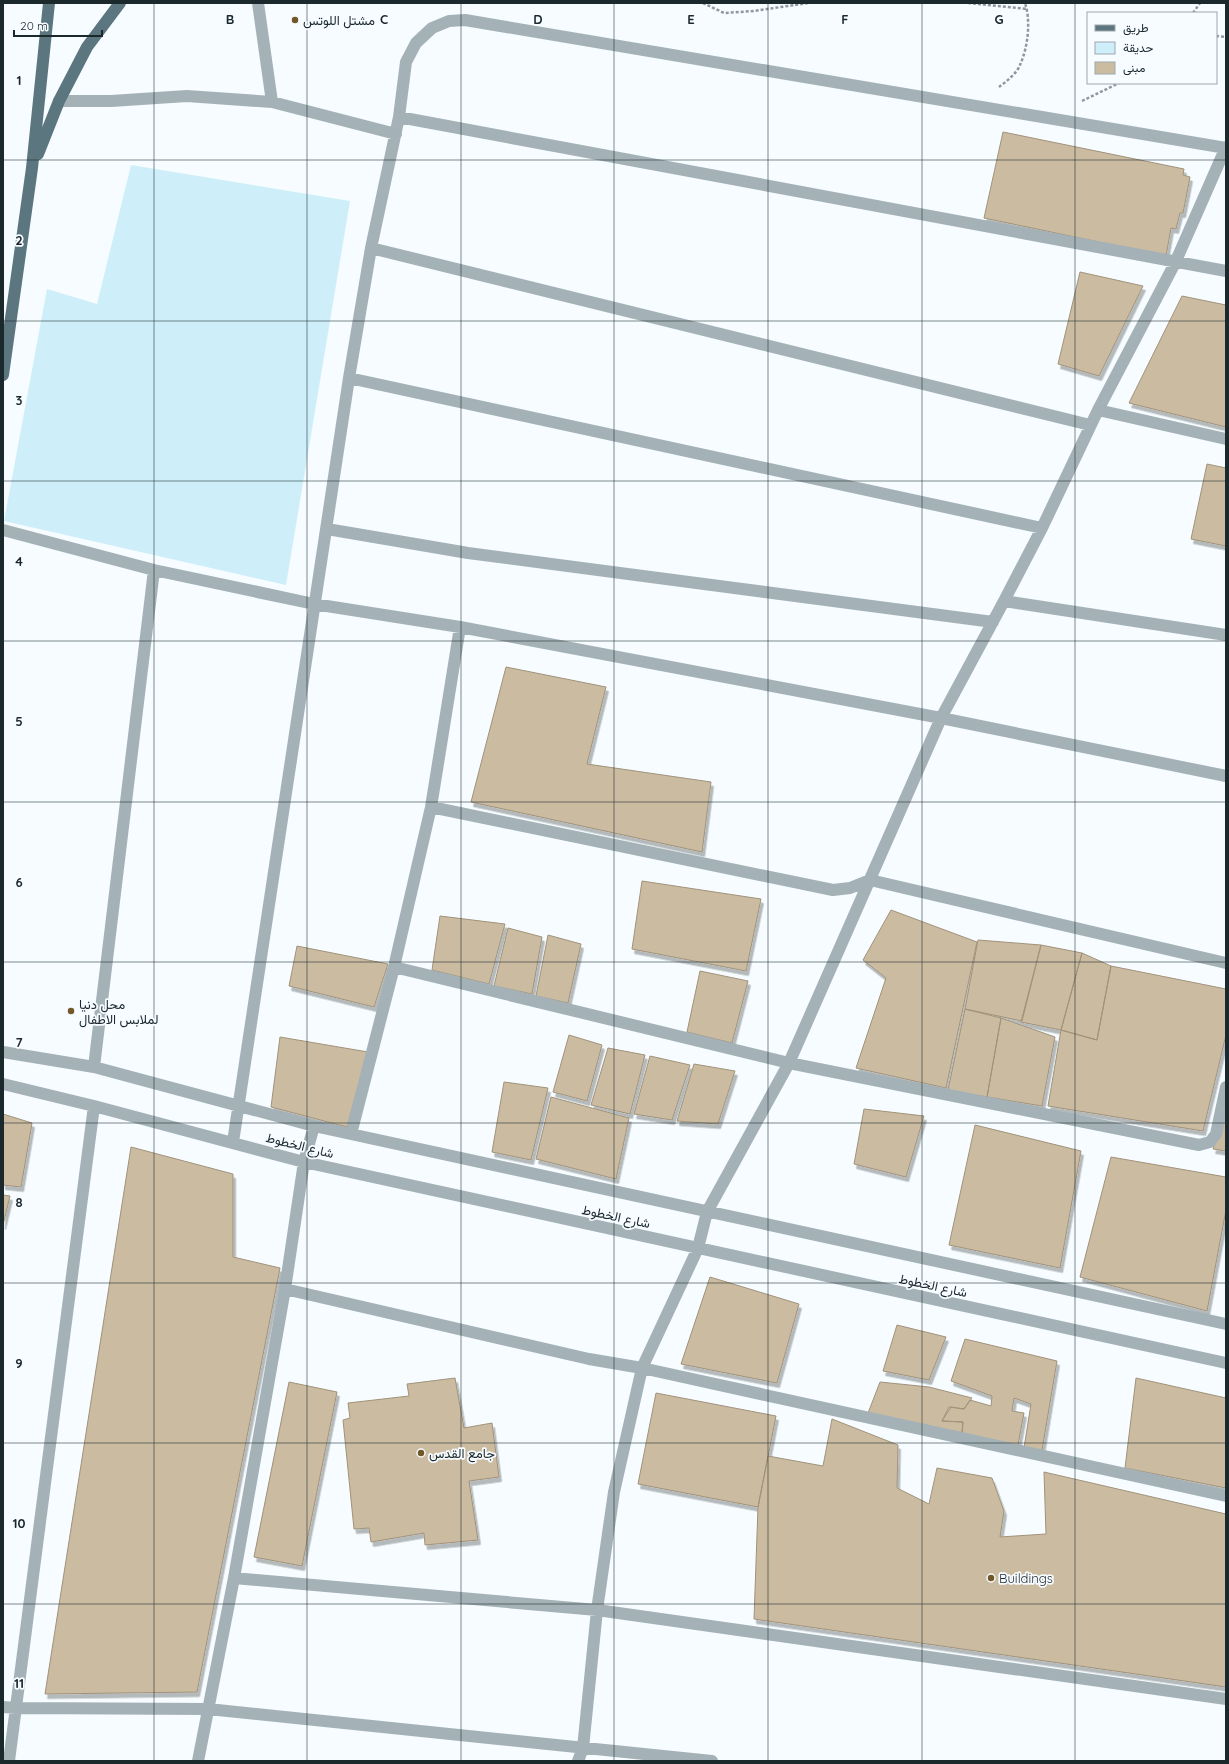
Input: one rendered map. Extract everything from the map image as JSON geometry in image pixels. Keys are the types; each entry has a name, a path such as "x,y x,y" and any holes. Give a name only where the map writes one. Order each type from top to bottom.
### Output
{"main road":[{"path":"3,375 32,168 49,3"},
{"path":"32,168 59,101 86,47 120,3"}],"street":[{"path":"258,3 272,102"},
{"path":"233,1142 314,604 327,529 348,378 371,248 396,134 406,62 416,43 432,28 449,21 465,20 1226,148 1175,263 1090,425 1042,528 941,718 789,1063 707,1212 698,1248 642,1368 614,1492 597,1610 582,1748 578,1761"},
{"path":"59,101 111,101 187,96 272,102 396,134"},
{"path":"399,117 1175,263 1226,271"},
{"path":"371,248 1090,425"},
{"path":"348,378 1042,528"},
{"path":"1098,410 1226,439"},
{"path":"327,529 468,553 993,622"},
{"path":"3,530 154,570 314,604 460,627 941,718 1226,776"},
{"path":"94,1068 154,570"},
{"path":"1004,601 1226,635"},
{"path":"351,1134 394,967 431,807 460,627"},
{"path":"431,807 834,890 850,888 870,880 1226,963"},
{"path":"394,967 789,1063 1199,1145 1210,1142 1216,1134 1226,1087"},
{"name":"شارع الخطوط","path":"3,1052 94,1068 314,1126 1226,1324"},
{"name":"شارع الخطوط","path":"3,1084 233,1142 304,1162 1226,1363"},
{"path":"8,1761 94,1106"},
{"path":"198,1761 234,1578 285,1289 304,1162 314,1126"},
{"path":"285,1289 590,1359 642,1368 1226,1496"},
{"path":"234,1578 597,1610 1226,1699"},
{"path":"3,1707 208,1709 712,1761"}],"path":[{"path":"703,3 724,13 754,11 808,3"},
{"path":"968,3 1027,9"},
{"path":"974,106 1004,83 1020,66 1028,38 1027,9 1025,3"},
{"path":"1194,12 1200,3"}],"green space":[{"path":"131,165 350,201 286,585 4,521 47,289 97,304"}],"building":[{"path":"1003,132 1184,169 1183,175 1190,177 1183,213 1180,213 1176,229 1171,228 1166,256 984,218"},
{"path":"1080,272 1143,286 1099,376 1058,364"},
{"path":"1182,296 1226,305 1226,427 1129,403"},
{"path":"1207,464 1226,468 1226,546 1191,539"},
{"path":"506,667 606,687 587,764 711,782 702,852 471,802"},
{"path":"642,881 761,899 746,971 632,949"},
{"path":"891,910 977,942 946,1088 856,1068 886,978 863,960"},
{"path":"440,916 505,924 489,984 432,970"},
{"path":"508,928 542,937 532,994 494,986"},
{"path":"548,935 581,944 568,1003 536,996"},
{"path":"978,940 1041,945 1022,1021 965,1009"},
{"path":"1041,945 1082,953 1061,1030 1021,1022"},
{"path":"297,946 388,964 374,1007 289,986"},
{"path":"1082,953 1111,966 1097,1040 1061,1030"},
{"path":"1111,966 1226,989 1226,1035 1203,1131 1048,1106 1061,1030 1097,1040"},
{"path":"700,971 748,981 732,1043 687,1032"},
{"path":"965,1009 1001,1018 987,1097 948,1090"},
{"path":"1001,1018 1055,1037 1042,1106 987,1097"},
{"path":"569,1035 602,1045 587,1101 553,1092"},
{"path":"280,1037 368,1052 347,1127 271,1107"},
{"path":"608,1048 645,1055 630,1114 591,1105"},
{"path":"650,1056 690,1065 672,1120 634,1114"},
{"path":"694,1064 735,1071 718,1124 677,1121"},
{"path":"504,1082 548,1088 531,1160 492,1152"},
{"path":"551,1097 629,1118 616,1179 536,1159"},
{"path":"864,1109 924,1116 906,1177 854,1164"},
{"path":"3,1114 32,1123 21,1187 3,1185"},
{"path":"1226,1114 1226,1151 1213,1149"},
{"path":"975,1125 1081,1151 1060,1268 949,1245"},
{"path":"131,1147 233,1174 233,1257 280,1268 197,1692 45,1694"},
{"path":"1111,1157 1226,1177 1226,1210 1207,1311 1080,1277"},
{"path":"3,1195 10,1196 3,1225"},
{"path":"710,1277 799,1304 777,1383 681,1364"},
{"path":"897,1325 946,1337 929,1380 883,1371"},
{"path":"965,1339 1057,1361 1042,1450 1024,1448 1031,1404 1014,1398 1012,1411 1024,1413 1017,1450 962,1433 963,1422 942,1421 951,1407 964,1409 970,1400 991,1406 992,1396 951,1381"},
{"name":"جامع القدس","path":"455,1378 464,1428 492,1423 499,1477 469,1481 478,1540 425,1545 424,1533 371,1542 369,1528 354,1529 343,1420 350,1418 348,1403 409,1396 407,1384"},
{"path":"1136,1378 1226,1398 1226,1488 1125,1468"},
{"path":"289,1382 337,1392 302,1566 254,1557"},
{"path":"880,1382 929,1387 972,1398 964,1409 949,1407 942,1421 963,1422 962,1433 868,1413"},
{"path":"656,1393 776,1416 758,1507 638,1484"},
{"name":"Buildings","path":"832,1419 898,1445 897,1488 929,1504 937,1468 992,1478 1004,1511 1000,1537 1046,1534 1044,1472 1226,1514 1226,1687 754,1619 758,1507 768,1456 823,1466"}],"place":[{"name":"مشتل اللوتس","path":"295,20"},
{"name":"محل دنيا لملابس الاطفال","path":"71,1011"},
{"name":"جامع القدس","path":"421,1453"},
{"name":"Buildings","path":"991,1578"}]}
